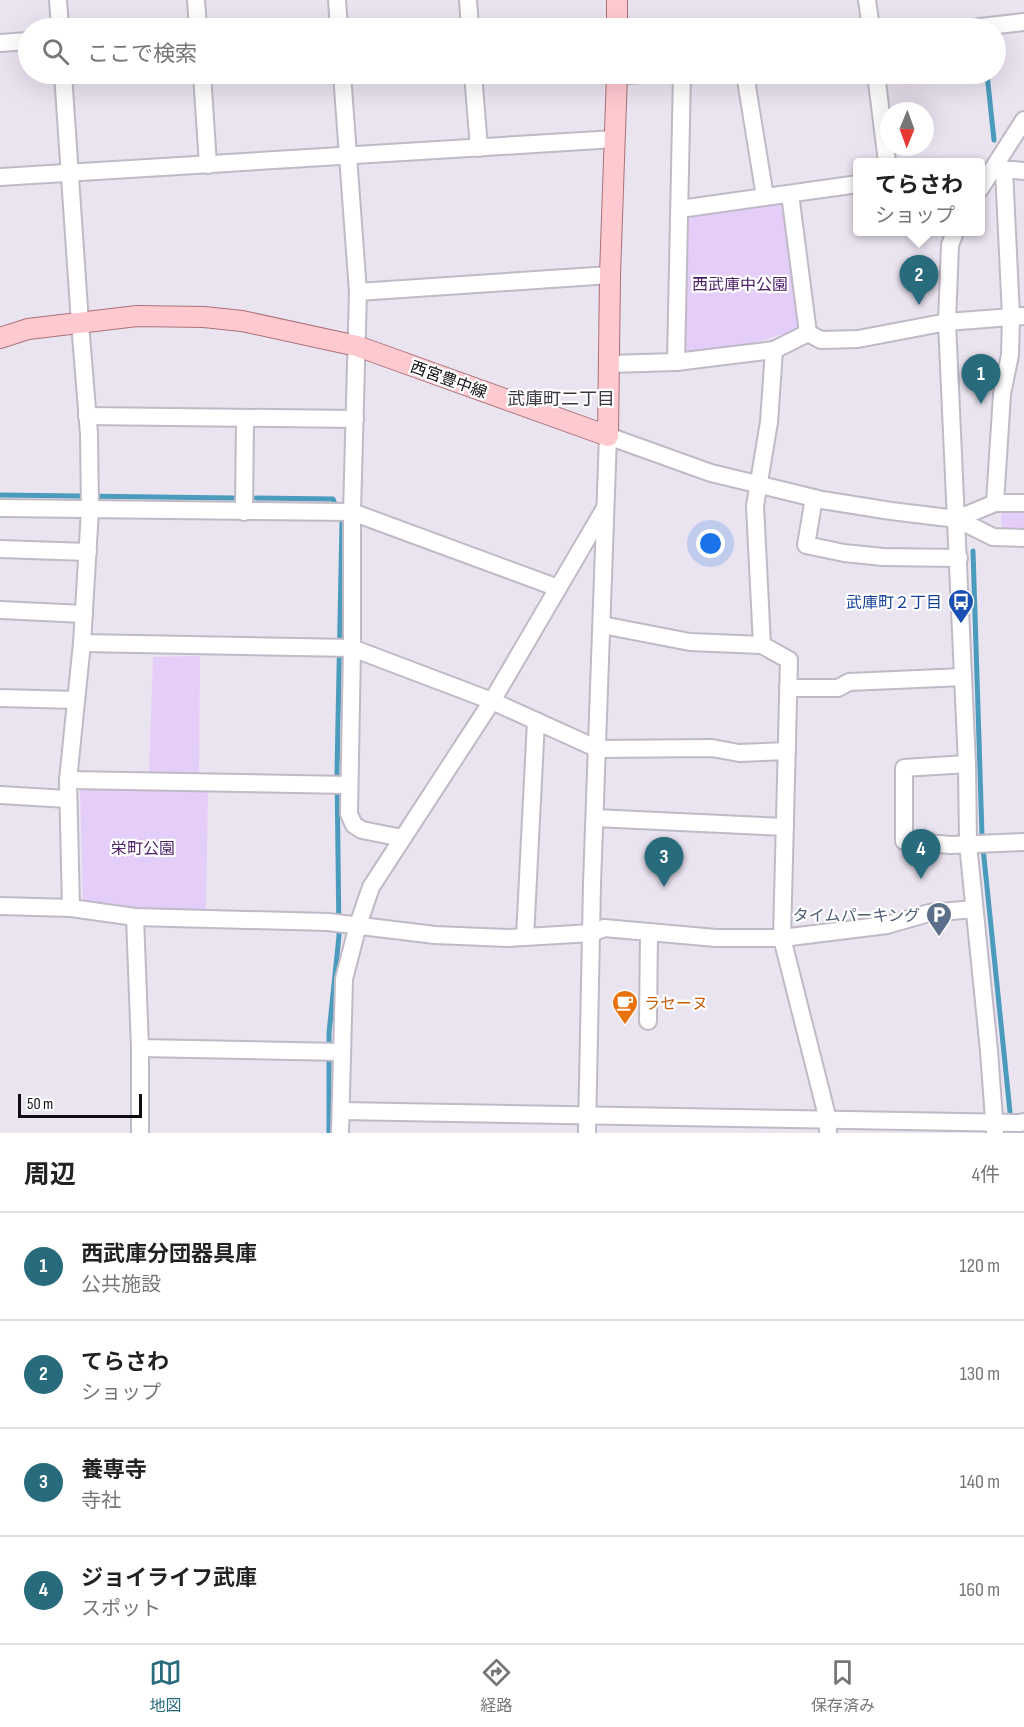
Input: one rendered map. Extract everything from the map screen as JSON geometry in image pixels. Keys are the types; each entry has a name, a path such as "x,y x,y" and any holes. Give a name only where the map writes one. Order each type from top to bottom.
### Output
{"main road":[{"path":"617,0 617,18"},
{"path":"608,436 610,275 617,84"},
{"name":"西宮豊中線","path":"0,338 28,329 137,316 227,319 284,329 357,346 608,436"}],"street":[{"path":"58,0 59,18"},
{"path":"196,0 197,18"},
{"path":"337,0 338,18"},
{"path":"468,0 469,18"},
{"path":"867,0 870,18"},
{"path":"1006,23 1024,21"},
{"path":"0,43 18,42"},
{"path":"64,84 87,416 90,510 82,643 68,780 71,908"},
{"path":"203,84 208,165"},
{"path":"343,84 358,292 352,512 344,648 342,785 354,825 362,830 402,838"},
{"path":"474,84 479,148"},
{"path":"676,362 682,84"},
{"path":"747,84 765,197"},
{"path":"877,84 886,158"},
{"path":"995,503 1002,394 1017,316 993,171 1024,120"},
{"path":"0,177 615,139"},
{"path":"993,171 1024,171"},
{"path":"680,209 853,185"},
{"path":"790,194 808,333"},
{"path":"953,236 950,245 947,322 967,764 968,844 995,1127"},
{"path":"358,292 610,275"},
{"path":"808,333 821,340 858,339 947,322 1017,316"},
{"path":"609,364 676,362 774,350 808,333"},
{"path":"762,645 754,506 769,422 774,350"},
{"path":"87,416 355,419"},
{"path":"244,418 244,512"},
{"path":"587,1133 608,436 711,473 758,485 814,498 957,519 993,537 1024,538"},
{"path":"814,498 806,545 844,553 883,557 958,558"},
{"path":"957,519 995,503 1024,503"},
{"path":"340,1133 344,979 371,887 492,701 606,506"},
{"path":"0,508 352,512 558,588"},
{"path":"0,549 88,552"},
{"path":"0,610 84,614"},
{"path":"602,625 690,642 762,645 789,660 783,938 828,1127"},
{"path":"82,643 344,648 492,701 597,750 712,748 739,753 787,751"},
{"path":"788,688 838,688 849,682 963,677"},
{"path":"0,698 76,700"},
{"path":"525,937 536,721"},
{"path":"967,764 904,768 904,841 951,845 1024,842"},
{"path":"68,780 342,785"},
{"path":"0,795 69,799"},
{"path":"595,818 785,827"},
{"path":"0,906 71,908 135,917 328,922 435,935 507,938 592,933 604,927 716,938 783,938 886,925 929,913 974,909"},
{"path":"135,917 140,1048 140,1133"},
{"path":"648,1021 649,932"},
{"path":"140,1048 342,1052"},
{"path":"341,1111 588,1115 828,1127 995,1127 1024,1122"}],"green space":[{"name":"西武庫中公園","path":"780,202 785,206 803,326 796,334 779,335 746,346 686,352 681,348 684,218 687,214"},
{"path":"1008,511 1024,511 1024,530 1005,529 1001,524 1001,514"},
{"path":"200,656 199,777 149,775 153,657"},
{"name":"栄町公園","path":"80,788 208,790 206,910 138,908 83,900"}],"waterway":[{"path":"988,84 994,140"},
{"path":"0,495 233,498"},
{"path":"256,498 333,499 335,504"},
{"path":"329,1133 329,1033 339,936 337,772 342,521"},
{"path":"973,551 982,835"},
{"path":"983,848 1010,1112"}],"place":[{"name":"てらさわ","path":"919,305"},
{"name":"西武庫分団器具庫","path":"981,404"},
{"name":"武庫町２丁目","path":"961,625"},
{"name":"ジョイライフ武庫","path":"921,879"},
{"name":"養専寺","path":"664,887"},
{"name":"タイムパーキング","path":"939,938"},
{"name":"ラセーヌ","path":"625,1026"}],"district":[{"name":"武庫町二丁目","path":"561,399"}]}
